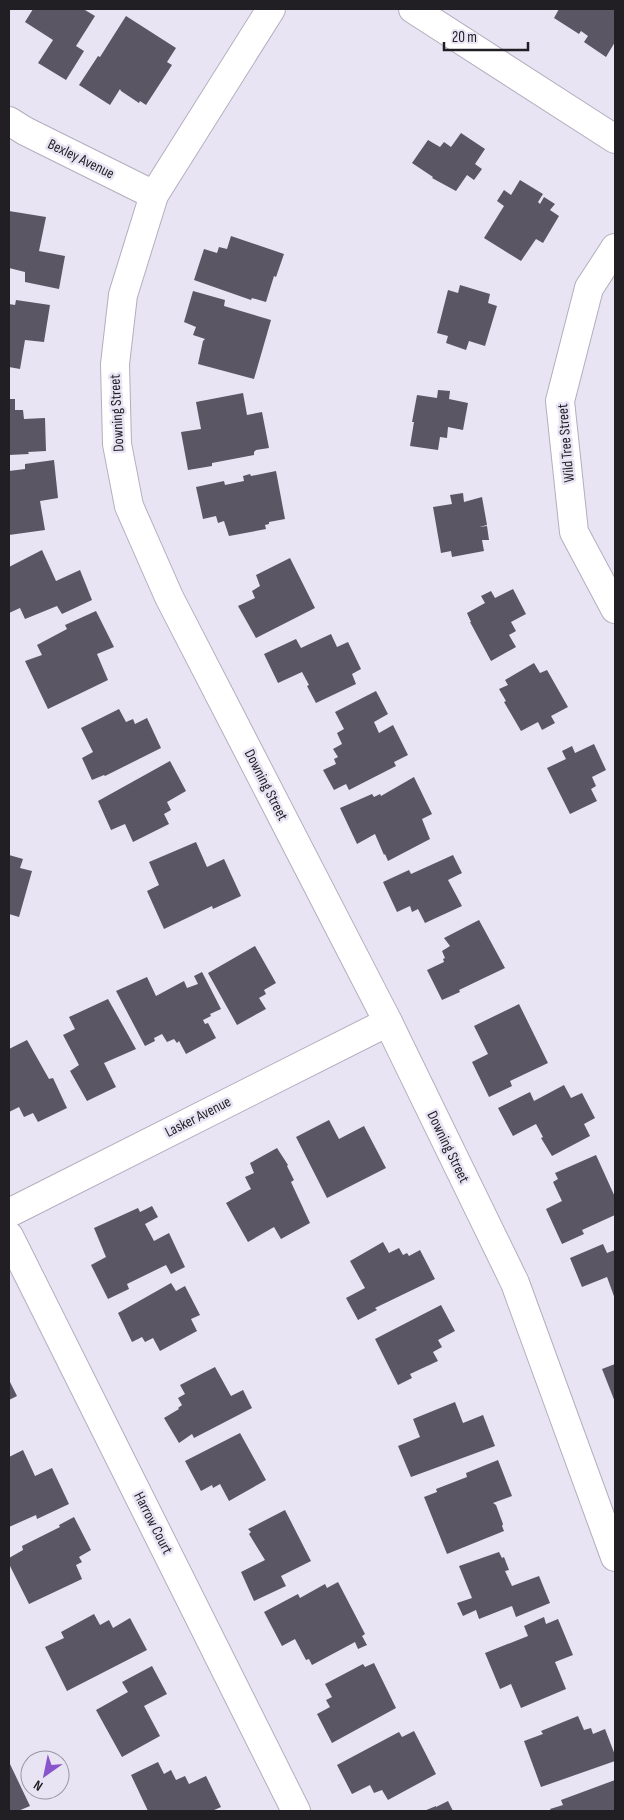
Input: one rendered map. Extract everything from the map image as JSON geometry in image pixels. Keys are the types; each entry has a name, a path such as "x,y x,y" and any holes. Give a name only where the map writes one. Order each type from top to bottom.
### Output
{"street":[{"name":"Downing Street","path":"271,9 154,195 123,295 114,364 117,444 129,506 169,597 388,1022 514,1284 615,1557"},
{"path":"414,9 615,139"},
{"name":"Bexley Avenue","path":"9,121 25,131 154,195"},
{"name":"Wild Tree Street","path":"615,248 589,288 560,401 574,532 615,609"},
{"name":"Lasker Avenue","path":"9,1213 388,1022"},
{"name":"Harrow Court","path":"9,1236 296,1811"}],"building":[{"path":"33,9 85,9 95,16 76,46 84,51 66,80 38,63 53,40 25,22"},
{"path":"559,9 615,9 615,42 606,57 584,42 588,36 581,31 579,34 554,18"},
{"path":"126,16 176,48 167,62 172,65 146,105 140,101 139,103 120,89 110,105 79,85 98,56 100,57"},
{"path":"461,133 485,149 475,164 482,169 474,180 467,175 456,191 432,178 412,163 428,140 440,147 444,142 451,147"},
{"path":"520,180 543,194 538,202 540,204 544,197 555,204 550,210 559,216 543,243 536,239 521,261 484,238 504,206 497,201 504,190 511,195"},
{"path":"9,211 46,217 39,251 65,256 59,289 25,282 25,272 9,268"},
{"path":"231,236 284,254 276,277 274,276 266,302 252,298 251,300 194,280 204,249 217,253 219,247 227,249"},
{"path":"460,285 490,294 488,303 497,306 485,346 469,341 466,350 446,343 448,336 437,333 448,290 458,293"},
{"path":"193,291 225,300 224,306 271,320 254,379 198,364 205,339 193,335 196,327 184,322"},
{"path":"16,300 50,305 44,342 25,340 20,369 9,367 9,304 15,305"},
{"path":"438,390 450,391 449,399 468,403 463,430 448,427 447,438 440,437 438,450 410,446 417,395 437,398"},
{"path":"243,393 247,415 262,412 269,448 256,450 254,455 212,463 212,466 188,470 181,432 201,429 196,402"},
{"path":"9,399 15,399 15,410 23,410 24,419 45,418 46,451 9,455"},
{"path":"54,460 58,498 40,501 45,530 9,535 9,471 25,469 25,464"},
{"path":"276,471 285,519 269,522 269,524 265,525 266,529 229,536 224,521 218,523 216,516 203,519 196,487 224,481 225,485 244,481 243,476 250,474 251,476"},
{"path":"463,493 464,502 482,497 487,525 479,527 487,526 489,540 482,540 484,551 452,557 451,551 441,553 433,507 452,504 450,495"},
{"path":"42,550 56,581 80,570 92,600 62,614 57,606 25,619 20,608 9,613 9,567"},
{"path":"290,558 315,608 256,638 238,606 255,598 252,591 260,586 256,575"},
{"path":"513,589 526,614 511,622 516,631 509,635 516,647 491,661 467,613 485,603 481,596 491,591 495,598"},
{"path":"96,611 114,647 97,654 108,680 48,709 25,661 42,655 37,645 67,629 65,625"},
{"path":"331,634 337,647 348,642 361,669 352,674 356,684 316,703 302,672 278,683 264,654 296,639 301,648"},
{"path":"534,663 540,673 547,670 568,707 551,716 555,723 542,730 538,722 521,731 504,702 506,701 499,689 508,685 505,680"},
{"path":"376,691 388,714 374,722 379,733 393,725 408,755 394,762 396,766 349,790 346,784 334,790 323,770 336,764 334,759 338,757 333,749 342,744 337,733 344,729 335,712"},
{"path":"119,709 126,722 133,719 135,724 147,718 161,748 105,776 92,780 82,758 93,752 81,728"},
{"path":"594,744 606,770 592,777 596,786 591,789 597,801 570,814 547,768 566,759 562,751 572,746 575,753"},
{"path":"170,761 186,791 167,802 171,810 164,814 169,824 133,842 125,824 111,830 98,801"},
{"path":"414,777 432,814 422,819 430,839 388,861 375,834 357,844 340,808 372,794 374,797 380,794 381,796"},
{"path":"196,842 207,867 224,859 241,896 213,909 212,906 164,929 147,891 159,885 149,862"},
{"path":"9,855 23,859 20,868 32,871 19,917 9,914"},
{"path":"453,855 462,873 448,880 462,906 425,923 418,909 412,912 410,906 397,912 383,882 409,870 411,874"},
{"path":"479,920 505,968 442,1000 427,970 444,962 443,959 445,958 442,951 450,946 444,938"},
{"path":"255,946 276,983 264,990 266,994 259,998 266,1009 237,1025 208,973"},
{"path":"202,972 221,1009 203,1020 205,1024 208,1023 216,1038 186,1054 179,1041 177,1043 174,1039 167,1042 162,1034 154,1038 155,1041 145,1046 116,991 147,977 156,996 184,981 187,988 198,984 194,976"},
{"path":"108,999 136,1049 104,1063 116,1087 87,1101 70,1071 79,1065 63,1035 75,1029 69,1017"},
{"path":"519,1004 548,1063 510,1081 512,1086 489,1097 472,1062 488,1054 474,1026"},
{"path":"27,1040 49,1079 53,1078 67,1108 38,1122 33,1113 24,1117 19,1107 9,1112 9,1049"},
{"path":"564,1085 571,1098 582,1093 595,1118 584,1124 590,1136 552,1156 541,1138 543,1137 536,1124 513,1136 498,1108 530,1092 534,1101"},
{"path":"329,1120 339,1139 364,1126 386,1168 327,1198 296,1137"},
{"path":"277,1148 288,1165 294,1180 291,1182 310,1223 281,1239 274,1227 248,1242 226,1203 251,1189 245,1177 254,1173 250,1163"},
{"path":"596,1155 615,1197 615,1215 582,1230 584,1234 562,1244 546,1209 562,1201 553,1182 558,1179 555,1173"},
{"path":"152,1206 158,1217 145,1224 154,1241 169,1233 185,1267 171,1274 166,1265 127,1284 129,1289 108,1299 91,1265 106,1257 94,1228 138,1208 140,1212"},
{"path":"383,1242 389,1253 399,1248 403,1255 407,1253 409,1256 420,1250 435,1279 375,1308 377,1310 358,1320 346,1298 365,1288 350,1261"},
{"path":"603,1244 607,1253 615,1250 615,1299 607,1277 582,1287 570,1258"},
{"path":"171,1283 176,1291 185,1286 200,1315 191,1319 197,1331 160,1351 153,1338 145,1342 142,1337 132,1342 118,1313"},
{"path":"441,1305 455,1331 438,1340 442,1347 433,1352 438,1361 410,1374 412,1378 398,1385 375,1339"},
{"path":"615,1364 615,1402 602,1369"},
{"path":"215,1367 231,1396 243,1390 252,1408 194,1438 192,1434 179,1443 164,1418 182,1405 178,1398 185,1394 180,1385"},
{"path":"9,1380 17,1396 9,1400"},
{"path":"455,1402 463,1423 483,1415 495,1446 411,1477 398,1446 420,1437 413,1419"},
{"path":"240,1433 266,1480 229,1501 220,1484 213,1488 212,1485 201,1491 185,1461"},
{"path":"23,1450 35,1476 52,1468 69,1504 37,1519 36,1515 9,1527 9,1457"},
{"path":"498,1460 512,1496 493,1503 496,1505 504,1531 447,1554 424,1497 437,1492 436,1489 467,1477 466,1473"},
{"path":"285,1510 311,1561 281,1576 286,1586 254,1601 241,1572 265,1560 249,1534 251,1532 248,1529"},
{"path":"74,1517 91,1550 79,1557 82,1562 76,1565 82,1579 29,1604 9,1564 9,1558 23,1550 22,1546 60,1527 59,1525"},
{"path":"499,1552 502,1558 504,1557 509,1570 505,1571 512,1586 539,1576 550,1603 516,1617 512,1606 479,1619 476,1610 463,1616 457,1603 472,1598 459,1566"},
{"path":"338,1582 365,1634 362,1636 367,1645 358,1649 355,1642 312,1665 309,1659 306,1660 295,1639 282,1646 264,1612 298,1594 300,1598 325,1584 327,1588"},
{"path":"94,1614 100,1625 109,1620 113,1628 130,1618 147,1650 67,1691 45,1647 64,1638 61,1632"},
{"path":"544,1617 546,1624 558,1619 573,1655 555,1662 566,1689 521,1708 511,1684 500,1689 485,1653 528,1636 524,1626"},
{"path":"374,1663 396,1708 332,1743 317,1714 330,1707 326,1700 332,1697 325,1684 363,1664 365,1667"},
{"path":"152,1666 167,1694 144,1706 160,1736 122,1757 96,1710 128,1692 122,1682"},
{"path":"578,1716 584,1730 591,1728 593,1734 605,1729 615,1755 615,1761 541,1787 524,1741 543,1734 541,1731"},
{"path":"414,1731 436,1774 388,1800 382,1790 374,1793 370,1785 352,1794 337,1765 399,1732 402,1737"},
{"path":"9,1762 20,1785 20,1800 27,1800 30,1806 18,1811 9,1811"},
{"path":"158,1762 164,1774 171,1770 176,1780 185,1776 189,1784 206,1776 221,1807 212,1811 148,1811 131,1775"},
{"path":"615,1780 615,1811 551,1811 550,1809 563,1805 561,1800"},
{"path":"448,1801 453,1811 424,1811 436,1807"}]}
